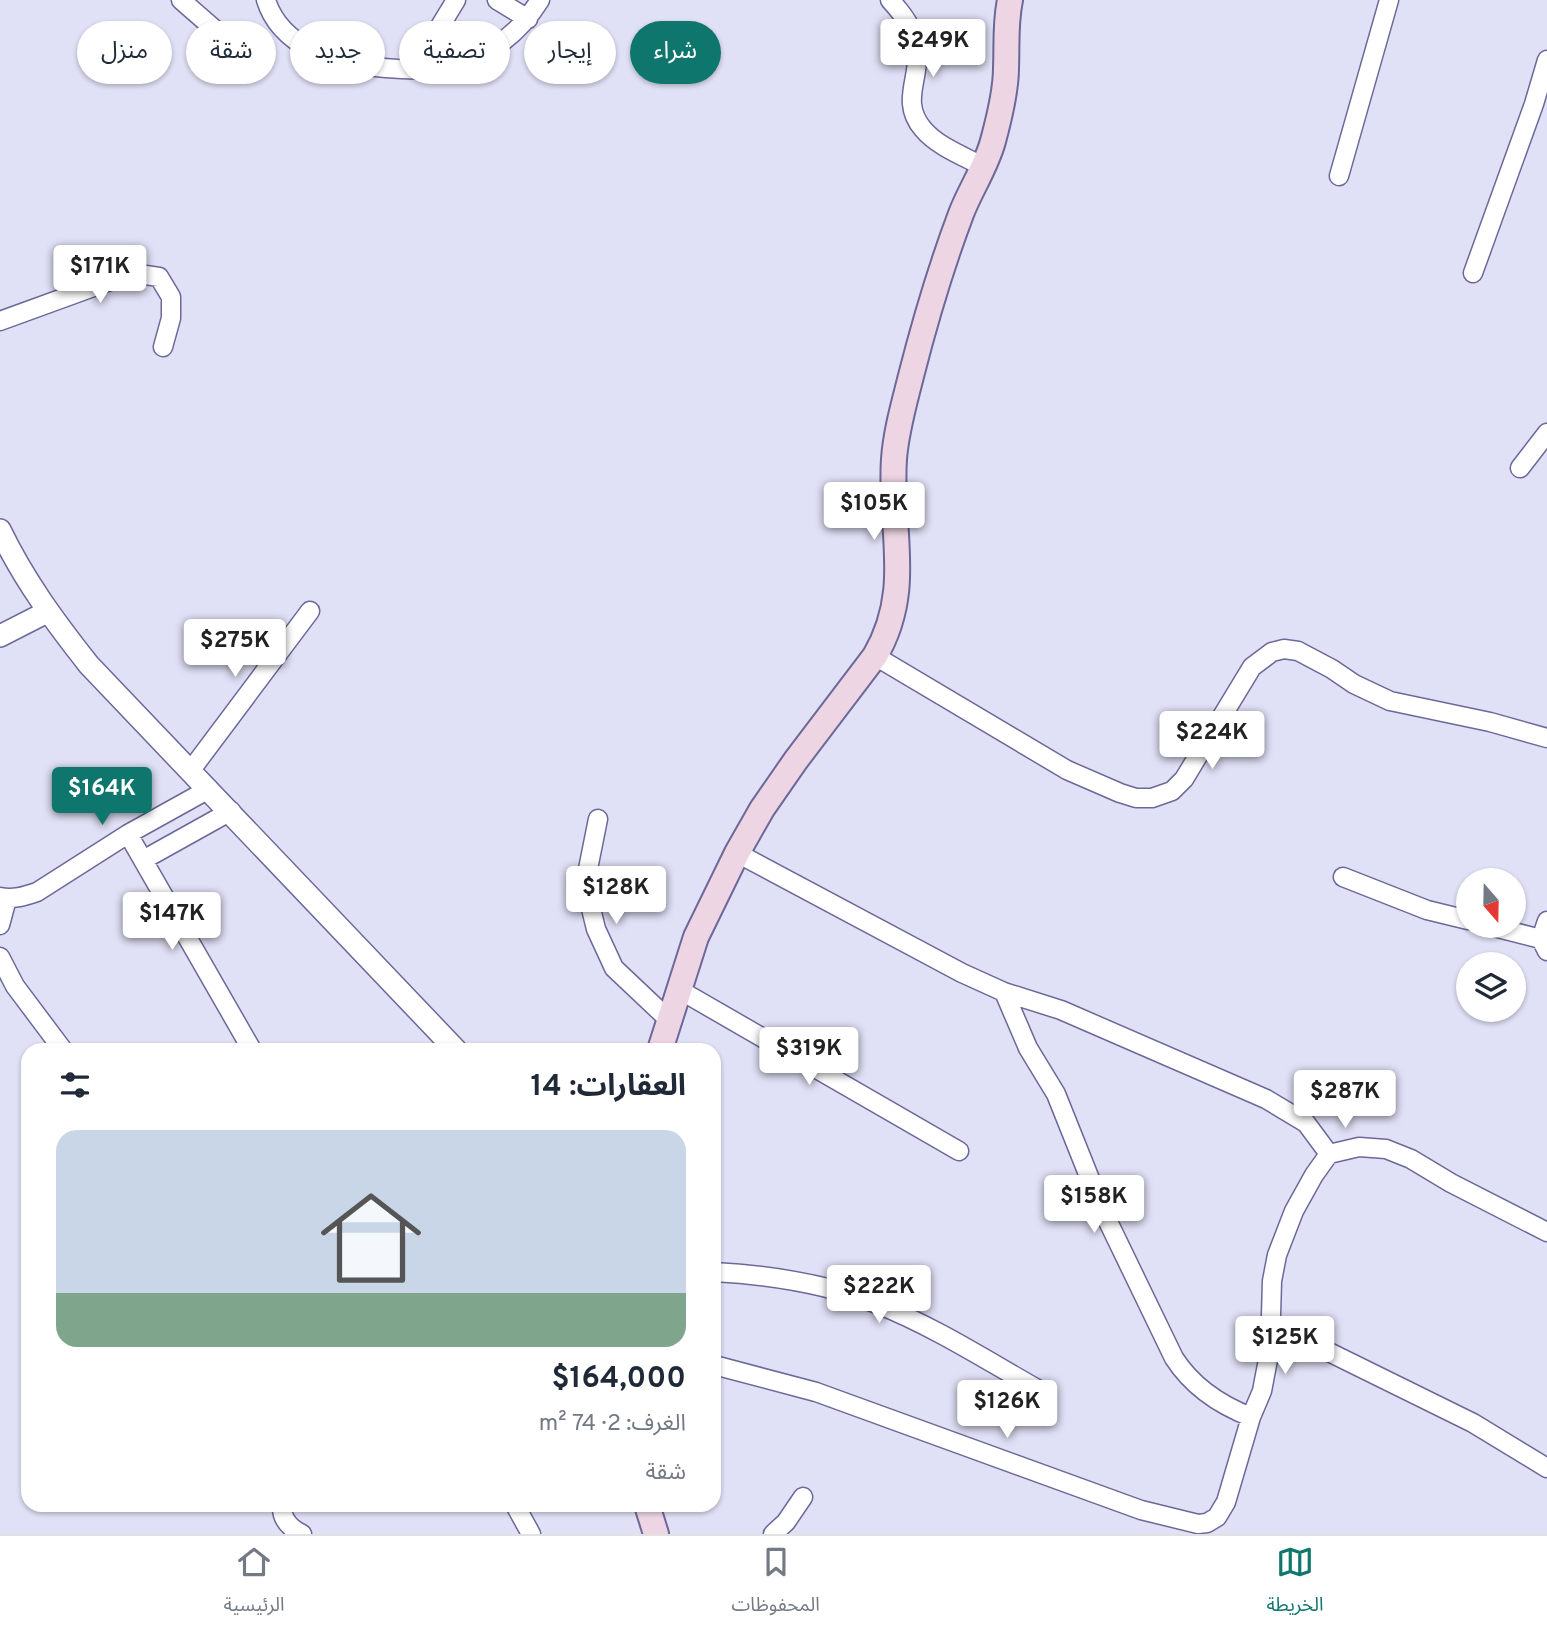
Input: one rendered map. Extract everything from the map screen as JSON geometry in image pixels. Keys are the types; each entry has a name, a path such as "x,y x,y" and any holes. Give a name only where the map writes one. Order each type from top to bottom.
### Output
{"main road":[{"path":"662,1043 700,928 737,853 762,809 876,656 887,633 898,590 893,479 897,434 934,291 961,212 992,145 1006,69 1006,23 1010,0"},
{"path":"649,1512 656,1534"}],"street":[{"path":"181,0 205,21"},
{"path":"266,0 281,28 313,52 347,62 399,67"},
{"path":"443,21 456,0"},
{"path":"497,0 528,19"},
{"path":"510,36 528,19 540,0"},
{"path":"890,0 907,21 914,37 918,54 911,93 912,107 921,128 947,148 982,166"},
{"path":"1339,176 1389,0"},
{"path":"1473,274 1541,107 1547,60"},
{"path":"0,321 132,273 142,273 159,277 172,297 171,318 163,347"},
{"path":"1520,468 1547,433"},
{"path":"0,530 21,571 47,612 89,665 449,1043"},
{"path":"191,770 310,611"},
{"path":"0,636 47,612"},
{"path":"876,656 1067,770 1136,798 1152,799 1172,791 1184,779 1252,667 1272,652 1284,649 1298,651 1354,684 1390,701 1547,737"},
{"path":"0,925 3,898 37,891 128,834 209,789"},
{"path":"143,860 231,811"},
{"path":"598,820 585,884 596,929 614,968 669,1020"},
{"path":"128,834 247,1043"},
{"path":"737,853 1003,992 1061,1010 1266,1100 1306,1124 1329,1154"},
{"path":"1343,877 1427,910 1456,917"},
{"path":"1524,938 1544,945 1547,921"},
{"path":"0,957 15,986 58,1043"},
{"path":"678,989 959,1151"},
{"path":"1003,992 1028,1048 1056,1094 1102,1209 1174,1358 1185,1375 1197,1385 1234,1410 1251,1417"},
{"path":"721,1367 816,1392 1141,1510 1198,1524 1207,1523 1222,1511 1251,1417 1262,1391 1270,1349 1272,1281 1277,1255 1294,1211 1329,1154 1359,1147 1386,1149 1411,1159 1451,1183 1547,1232"},
{"path":"721,1273 790,1280 875,1303 900,1313 1039,1390"},
{"path":"1272,1324 1473,1423 1547,1468"},
{"path":"773,1534 786,1522 803,1497"},
{"path":"282,1512 287,1522 302,1534"},
{"path":"519,1512 531,1534"}]}
